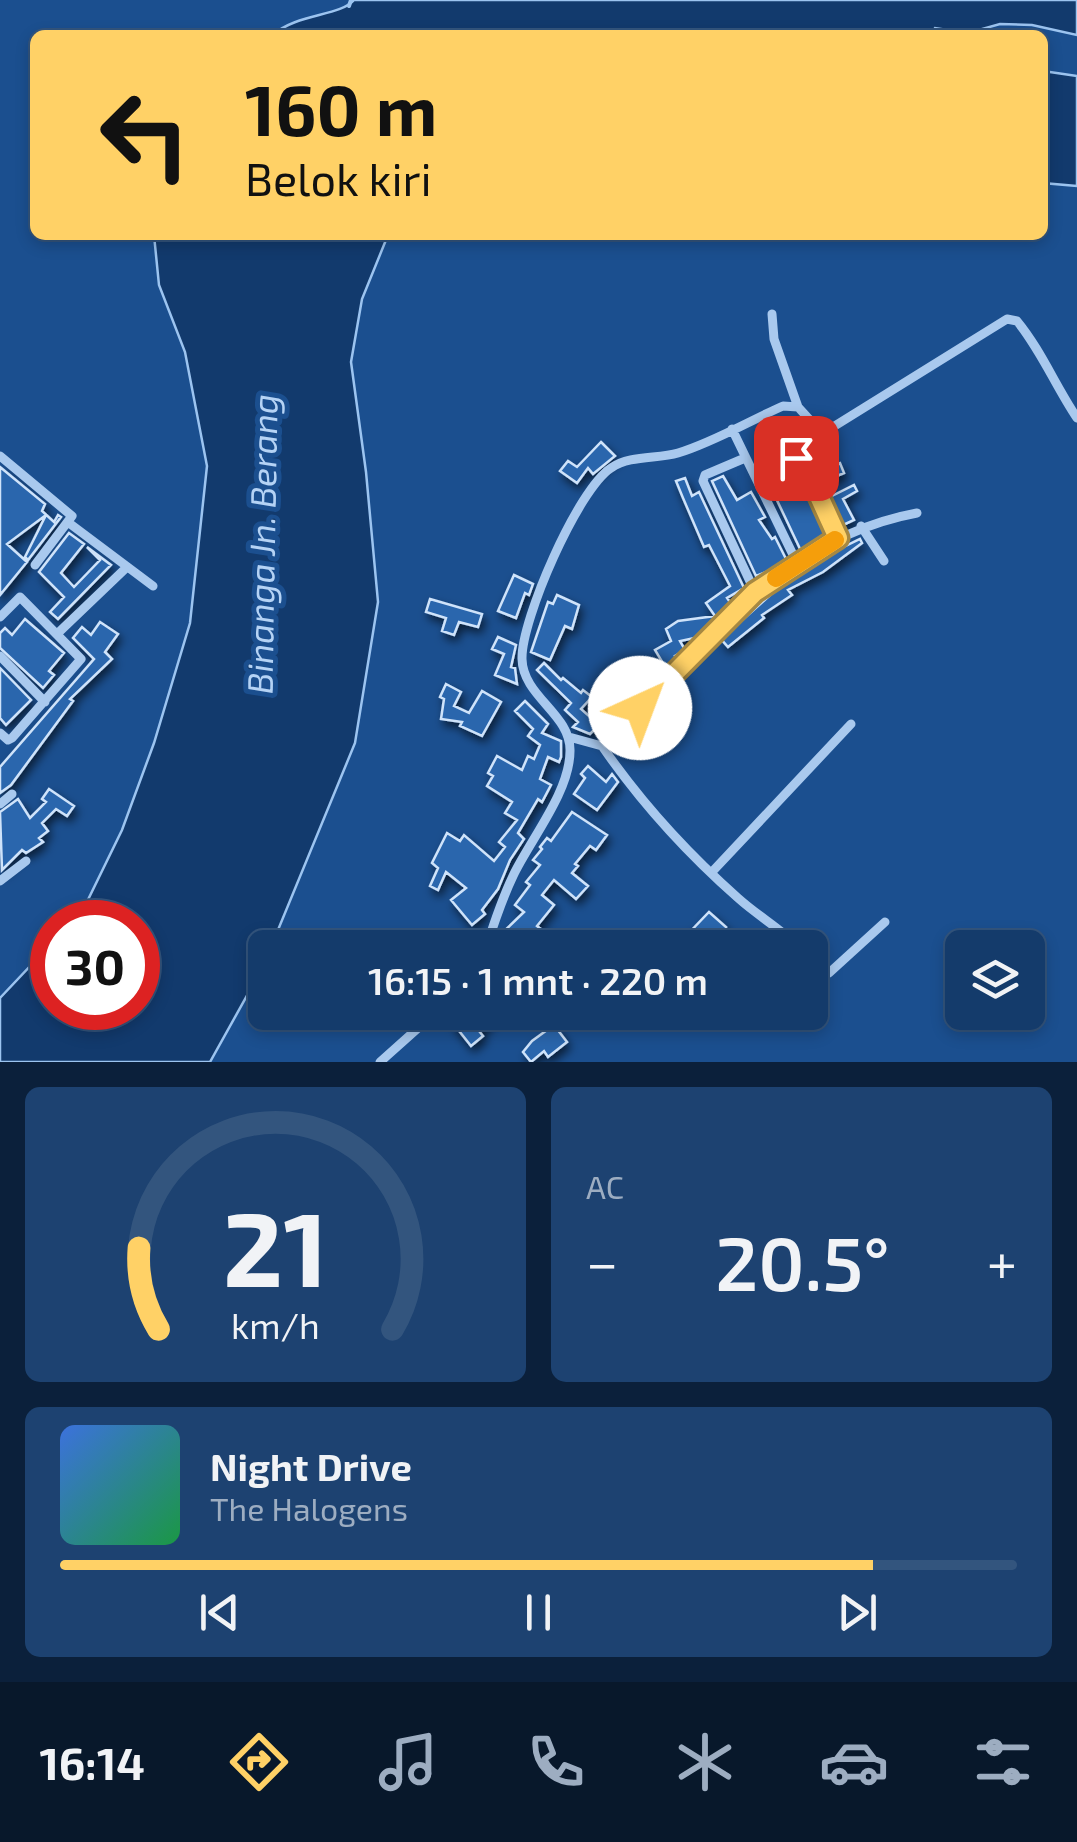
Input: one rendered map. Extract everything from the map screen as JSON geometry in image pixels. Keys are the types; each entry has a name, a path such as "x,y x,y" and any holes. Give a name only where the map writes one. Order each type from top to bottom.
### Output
{"street":[{"path":"772,314 774,339 798,407 815,428 832,427 997,325 1013,319 1031,339 1056,388 1077,418"},
{"path":"493,930 513,877 562,783 570,757 569,737 528,685 522,658 532,616 574,516 592,488 615,465 679,452 783,406 798,407"},
{"path":"732,429 797,563"},
{"path":"0,456 70,513 69,523 35,565"},
{"path":"745,458 705,475 704,481 755,592"},
{"path":"756,476 790,459 800,459 838,538"},
{"path":"602,746 755,592 861,526 917,513"},
{"path":"69,523 154,586"},
{"path":"861,526 884,561"},
{"path":"57,634 127,567"},
{"path":"0,617 20,597 81,659 10,740 0,733"},
{"path":"0,656 45,702"},
{"path":"711,874 851,724"},
{"path":"569,737 602,746 646,808 711,874 778,930"},
{"path":"0,804 12,794"},
{"path":"0,881 26,861"},
{"path":"828,971 885,922"},
{"path":"380,1062 416,1030"}],"water":[{"path":"354,0 1077,0 1077,35 1032,25 1000,24 979,30 279,30"},
{"path":"1048,72 1077,76 1077,186 1048,183"},
{"name":"Binanga Jn. Berang","path":"154,240 386,240 362,299 351,362 378,602 355,743 278,930 248,930 248,994 210,1062 0,1062 0,998 30,966 30,1030 160,1030 160,900 88,900 122,830 154,743 190,623 207,466 185,352 159,285"}],"building":[{"path":"601,442 615,456 593,474 588,468 577,483 560,471 568,461 577,467"},
{"path":"822,451 830,467 840,463 844,473 821,483 808,457"},
{"path":"0,467 45,504 42,511 54,522 58,515 61,517 28,560 25,557 46,515 7,544 27,562 0,595"},
{"path":"792,467 827,535 801,551 767,479"},
{"path":"723,476 737,500 751,492 765,517 759,520 772,539 775,537 787,561 756,576 712,481"},
{"path":"685,478 692,496 699,492 744,588 727,598 732,605 699,637 680,641 685,650 675,656 677,659 667,670 655,650 671,641 666,629 678,621 715,616 706,603 730,586 709,545 704,547 683,498 676,481"},
{"path":"854,485 857,491 843,499 854,520 841,526 828,498"},
{"path":"69,533 84,544 61,573 74,587 100,560 87,547 111,565 58,619 50,612 64,597 39,572"},
{"path":"860,539 862,543 823,572 788,590 792,595 762,615 764,618 728,647 721,639 786,581"},
{"path":"514,575 533,584 529,595 525,593 516,618 498,611"},
{"path":"557,595 579,605 572,629 565,626 550,660 531,652 548,602 553,604"},
{"path":"430,599 482,614 478,627 459,622 454,635 442,631 446,618 426,612"},
{"path":"25,619 64,653 49,671 54,675 43,688 0,648 0,633 5,628 12,635"},
{"path":"100,622 118,634 105,652 112,659 70,699 73,701 11,785 0,793 0,767 94,659 73,638 82,627 91,635"},
{"path":"498,637 516,645 511,667 515,668 517,684 495,675 504,654 492,649"},
{"path":"544,663 561,680 592,697 581,709 599,725 590,734 573,727 578,722 565,710 571,703 537,670"},
{"path":"0,668 31,700 6,725 0,718"},
{"path":"446,684 461,692 454,706 469,713 482,691 501,702 482,736 460,726 462,722 441,719 444,699 440,697"},
{"path":"525,701 548,724 542,733 561,741 561,757 559,762 548,757 540,779 551,785 518,833 524,839 498,889 482,910 485,914 472,925 451,900 466,888 446,872 438,890 430,886 438,868 432,863 447,833 460,841 464,835 494,861 505,847 499,842 517,820 505,813 512,802 487,786 493,776 488,773 497,756 522,770 528,756 534,759 540,745 528,736 533,729 515,711"},
{"path":"588,766 606,782 612,774 618,782 597,810 574,794"},
{"path":"49,789 74,806 67,816 56,809 42,823 48,831 39,838 43,842 26,853 22,850 2,870 0,812 18,799 30,818 46,802 42,799"},
{"path":"572,812 607,835 596,850 590,846 575,864 578,866 572,873 588,886 576,899 554,880 542,895 554,905 537,926 542,930 505,930 524,912 515,905 540,865 533,860 540,847 547,838 551,841"},
{"path":"709,912 726,927 723,930 692,930"},
{"path":"458,1030 480,1030 483,1036 471,1046"},
{"path":"547,1030 558,1030 567,1042 548,1057 544,1051 531,1062 523,1052"}],"waterway":[{"path":"349,6 351,0"}],"slow traffic":[{"path":"776,578 835,540"}],"route":[{"path":"640,708 755,592 838,538 803,462 796,458"}]}
